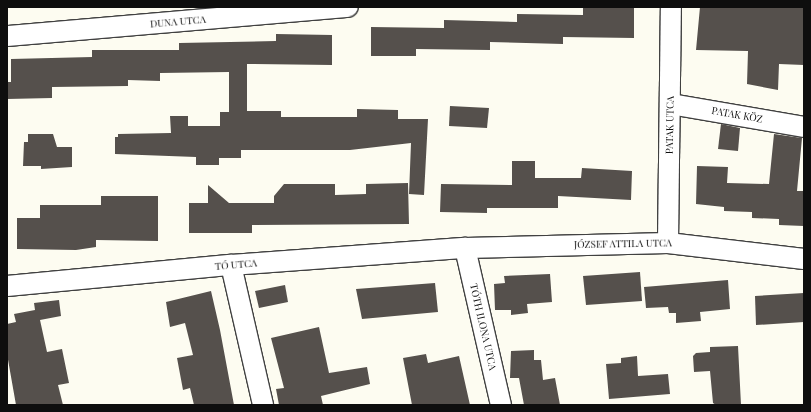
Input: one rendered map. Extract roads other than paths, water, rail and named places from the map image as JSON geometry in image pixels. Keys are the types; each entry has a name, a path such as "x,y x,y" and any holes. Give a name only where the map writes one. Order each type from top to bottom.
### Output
{"street":[{"name":"DUNA UTCA","path":"7,36 348,7"},
{"name":"PATAK UTCA","path":"668,242 671,7"},
{"name":"PATAK KÖZ","path":"670,104 804,127"},
{"name":"JÓZSEF ATTILA UTCA","path":"465,248 668,242 804,259"},
{"name":"TÓ UTCA","path":"7,286 230,266 465,248"},
{"name":"TÓTH ILONA UTCA","path":"465,248 501,405"},
{"path":"230,266 263,405"}]}
